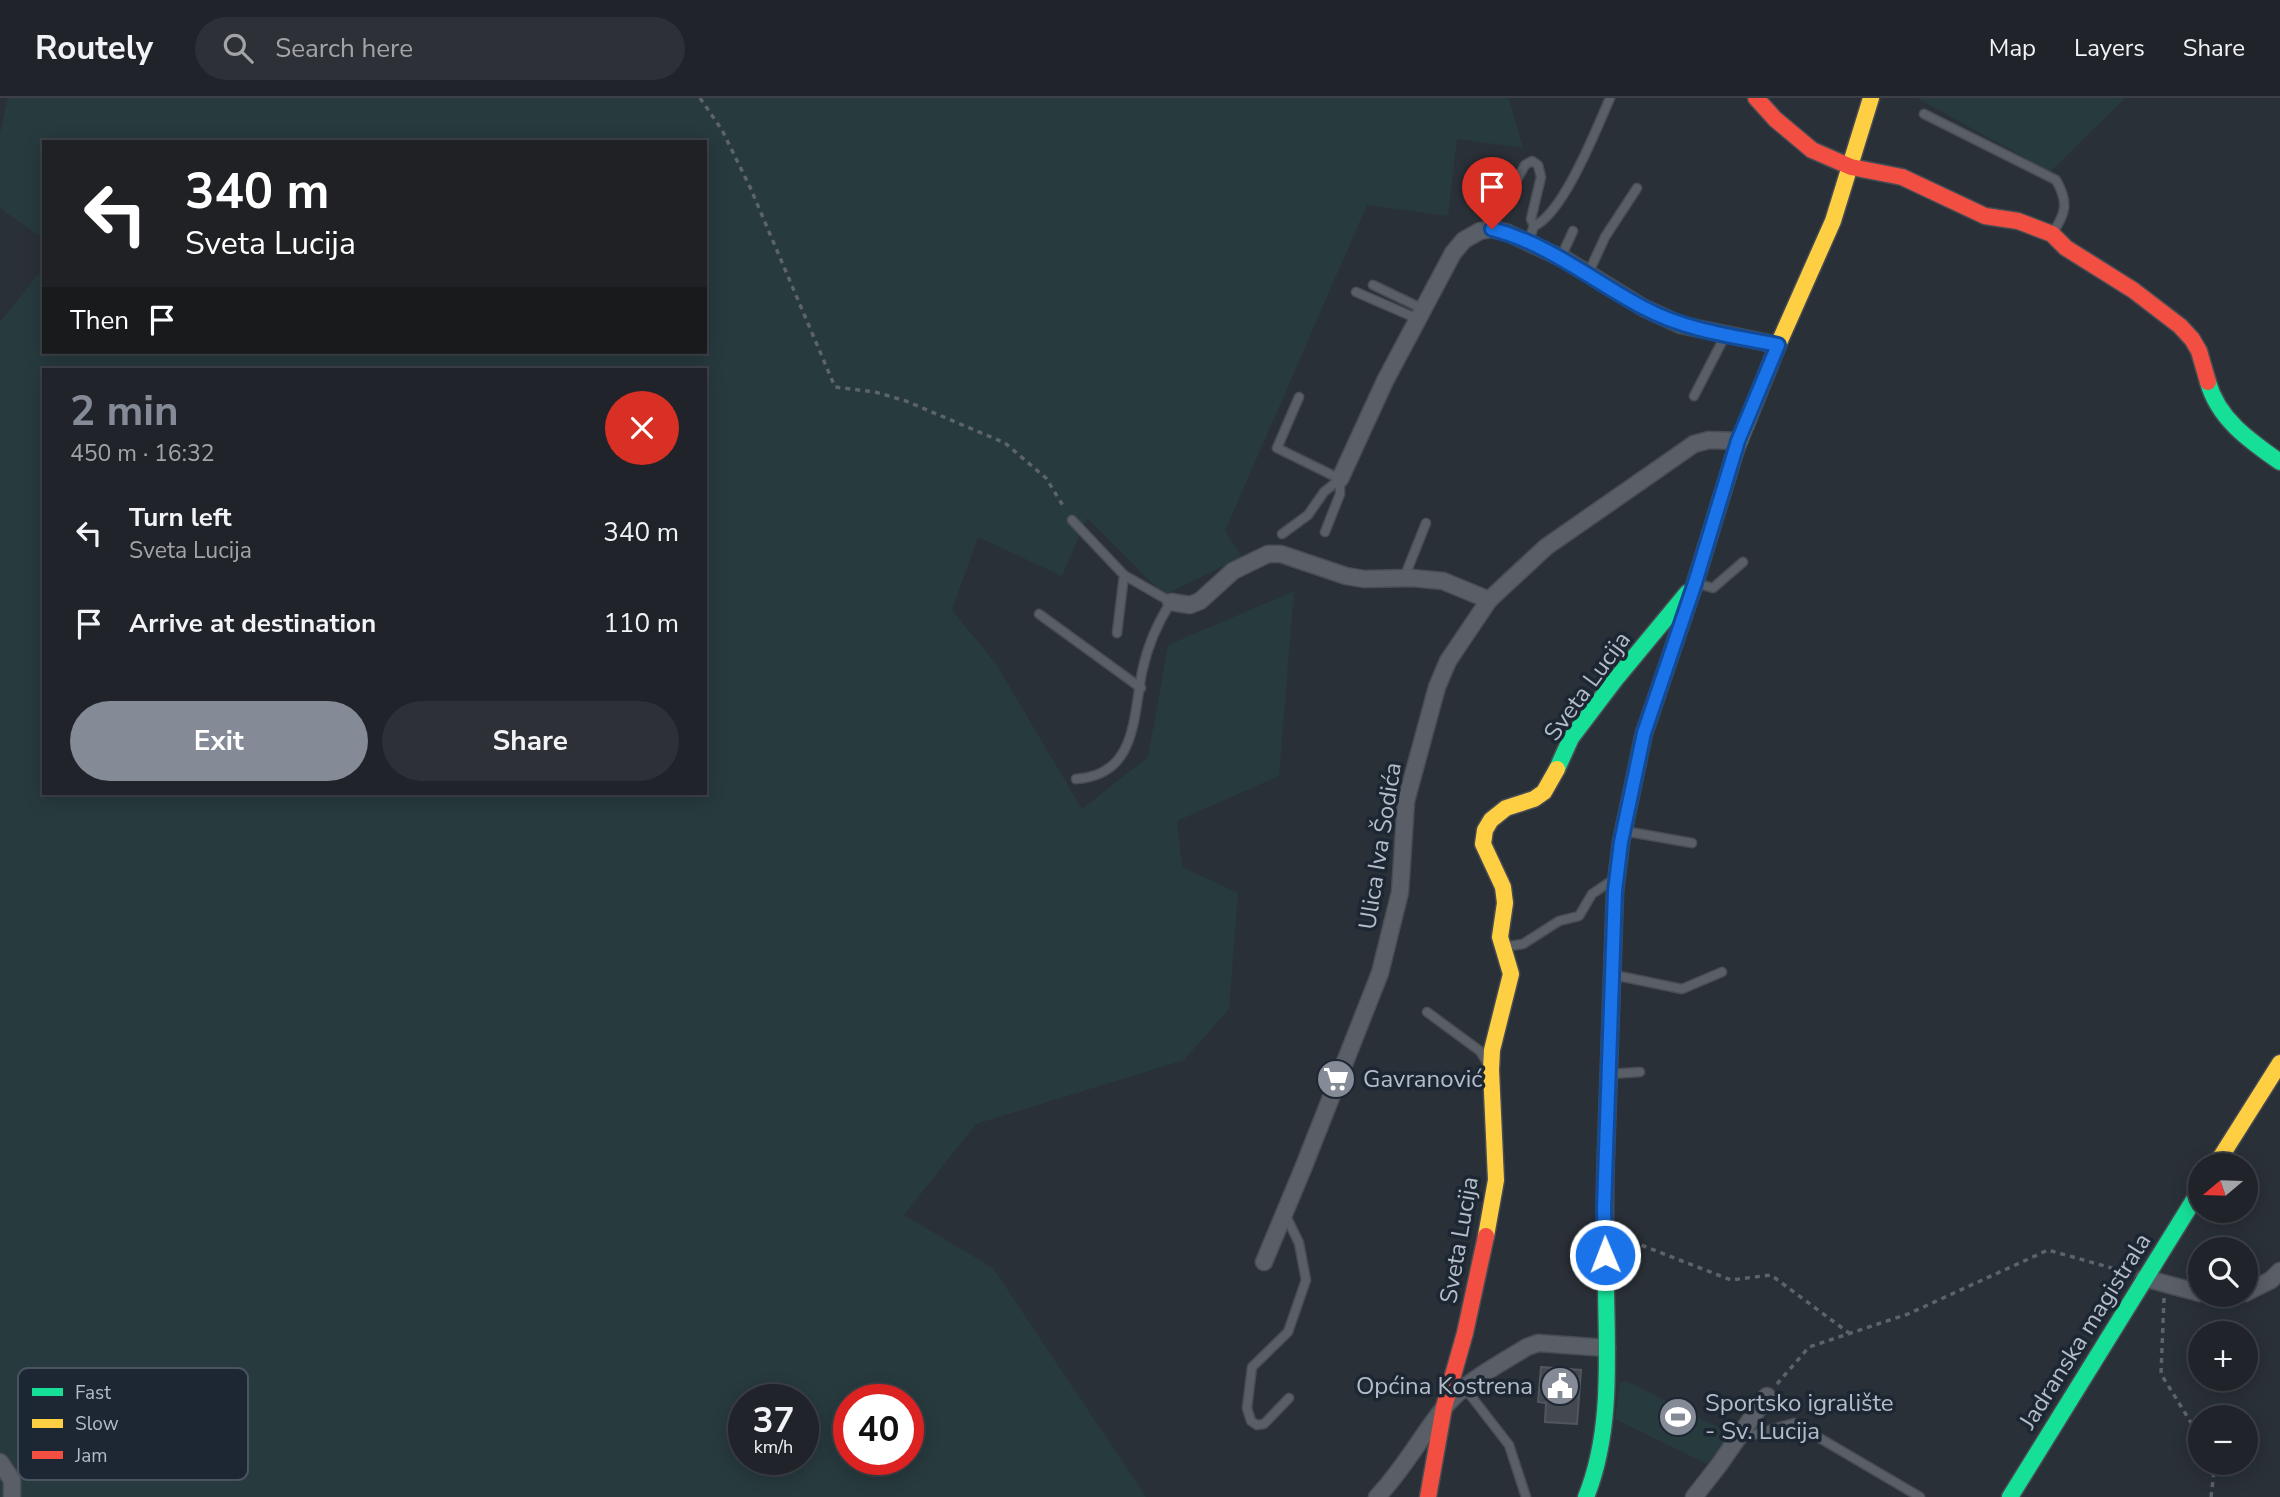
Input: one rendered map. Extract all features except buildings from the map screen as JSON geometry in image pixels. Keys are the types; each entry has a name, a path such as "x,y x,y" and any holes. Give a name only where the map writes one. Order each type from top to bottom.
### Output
{"street":[{"path":"1756,98 1774,119 1812,150 1851,167 1902,177 1985,216 2018,221 2052,234 2066,248 2172,317 2194,341 2203,360 2208,387 2216,406 2254,445 2280,461"},
{"name":"Sveta Lucija","path":"1586,1497 1602,1441 1606,1348 1604,1208 1612,975 1617,877 1624,831 1644,733 1695,583 1738,441 1833,222 1871,98"},
{"path":"1340,480 1385,381 1452,253 1464,240 1480,231 1492,229 1508,233 1561,257 1644,308 1681,325 1778,345"},
{"name":"Ulica Iva Šodića","path":"1264,1262 1380,973 1400,892 1406,801 1437,687 1448,661 1489,600 1546,547 1694,444 1709,440 1738,441"},
{"path":"1171,601 1190,604 1200,601 1233,571 1268,554 1281,554 1346,576 1364,579 1443,581 1489,600"},
{"name":"Sveta Lucija","path":"1428,1497 1432,1488 1444,1408 1465,1333 1496,1180 1492,1049 1511,974 1500,937 1504,895 1497,872 1483,844 1485,830 1491,820 1506,808 1534,799 1544,792 1571,738 1695,583"},
{"path":"2223,1153 2280,1063"},
{"name":"Jadranska magistrala","path":"2010,1497 2188,1209"},
{"path":"2258,1286 2271,1280 2280,1270"},
{"path":"2144,1278 2188,1291"},
{"name":"Sveta Lucija","path":"1377,1497 1396,1478 1444,1408 1464,1387 1527,1347 1538,1343 1606,1348"},
{"path":"1694,1497 1767,1396"},
{"path":"0,1462 12,1480 12,1497"}],"lane":[{"path":"1534,226 1541,223 1561,197 1587,153 1610,98"},
{"path":"1924,114 2056,180 2063,193 2065,209 2052,234"},
{"path":"1505,201 1525,165 1532,161 1538,165 1541,177 1531,219 1534,226 1528,243"},
{"path":"1588,274 1605,237 1637,188"},
{"path":"1561,257 1573,231"},
{"path":"1373,285 1421,314"},
{"path":"1356,292 1421,314"},
{"path":"1694,396 1726,334"},
{"path":"1299,397 1277,448 1340,480"},
{"path":"1325,532 1340,494 1340,480"},
{"path":"1282,534 1308,515 1324,492 1340,480"},
{"path":"1072,520 1124,575 1171,601 1155,634 1143,671 1134,729 1125,749 1107,770 1095,778 1076,779"},
{"path":"1404,578 1426,523"},
{"path":"1695,583 1713,588 1743,562"},
{"path":"1117,633 1124,575"},
{"path":"1039,614 1141,688"},
{"path":"1624,831 1692,843"},
{"path":"1503,947 1523,944 1559,921 1579,916 1591,894 1617,877"},
{"path":"1612,975 1682,989 1722,972"},
{"path":"1427,1012 1480,1051 1491,1070"},
{"path":"1609,1074 1640,1072"},
{"path":"1284,1213 1299,1243 1306,1280 1288,1332 1252,1367 1247,1408 1251,1421 1256,1425 1264,1424 1289,1398"},
{"path":"1464,1387 1509,1445 1526,1497"},
{"path":"1738,1439 1794,1423 1920,1497"}],"path":[{"path":"700,98 722,130 750,187 835,387 874,392 906,401 1005,443 1046,478 1072,520"},
{"path":"1638,1244 1731,1280 1771,1275 1849,1333"},
{"path":"1767,1396 1809,1347 1908,1314 2048,1250 2120,1270"},
{"path":"2165,1282 2161,1374 2188,1418"},
{"path":"2211,1497 2214,1475"}],"green space":[{"path":"8,98 1509,98 1523,148 1457,139 1448,216 1367,205 1225,531 1242,557 1164,595 1087,518 1062,576 978,537 952,610 996,664 1082,809 1148,757 1168,645 1294,591 1279,776 1177,821 1182,867 1238,893 1229,1009 1184,1060 976,1124 904,1215 993,1268 1146,1497 0,1497 0,322 42,270 42,354 707,354 707,140 42,140 42,238 0,208 0,133"},
{"path":"1917,98 2125,98 2050,172"},
{"name":"Sportsko igralište - Sv. Lucija","path":"1627,1381 1731,1434 1707,1464 1615,1419 1620,1383"}],"traffic: fast":[{"path":"2208,382 2227,418 2280,462"},
{"path":"1651,713 1736,449"},
{"path":"1557,769 1571,738 1687,593"},
{"path":"1586,1497 1600,1447 1606,1396 1606,1152"},
{"path":"2010,1497 2188,1209"}],"traffic: slow":[{"path":"1736,449 1833,221 1871,98"},
{"path":"1486,1236 1496,1180 1492,1050 1511,974 1500,937 1505,903 1503,887 1483,844 1485,830 1491,820 1506,808 1534,799 1544,792 1557,769"},
{"path":"2223,1153 2280,1063"}],"traffic: jam":[{"path":"1756,98 1775,119 1812,150 1851,167 1902,177 1985,216 2018,221 2052,234 2066,248 2133,290 2180,326 2199,351 2208,382"},
{"path":"1606,1152 1615,891 1621,842 1644,733 1651,713"},
{"path":"1428,1497 1444,1407 1465,1333 1486,1236"}],"place":[{"name":"Gavranović","path":"1336,1079"},
{"name":"Općina Kostrena","path":"1560,1386"},
{"name":"Sportsko igralište - Sv. Lucija","path":"1678,1417"}],"route":[{"path":"1492,229 1508,233 1566,260 1644,308 1681,325 1778,345 1738,441 1695,583 1644,733 1621,842 1615,891 1604,1208 1605,1255"}]}
